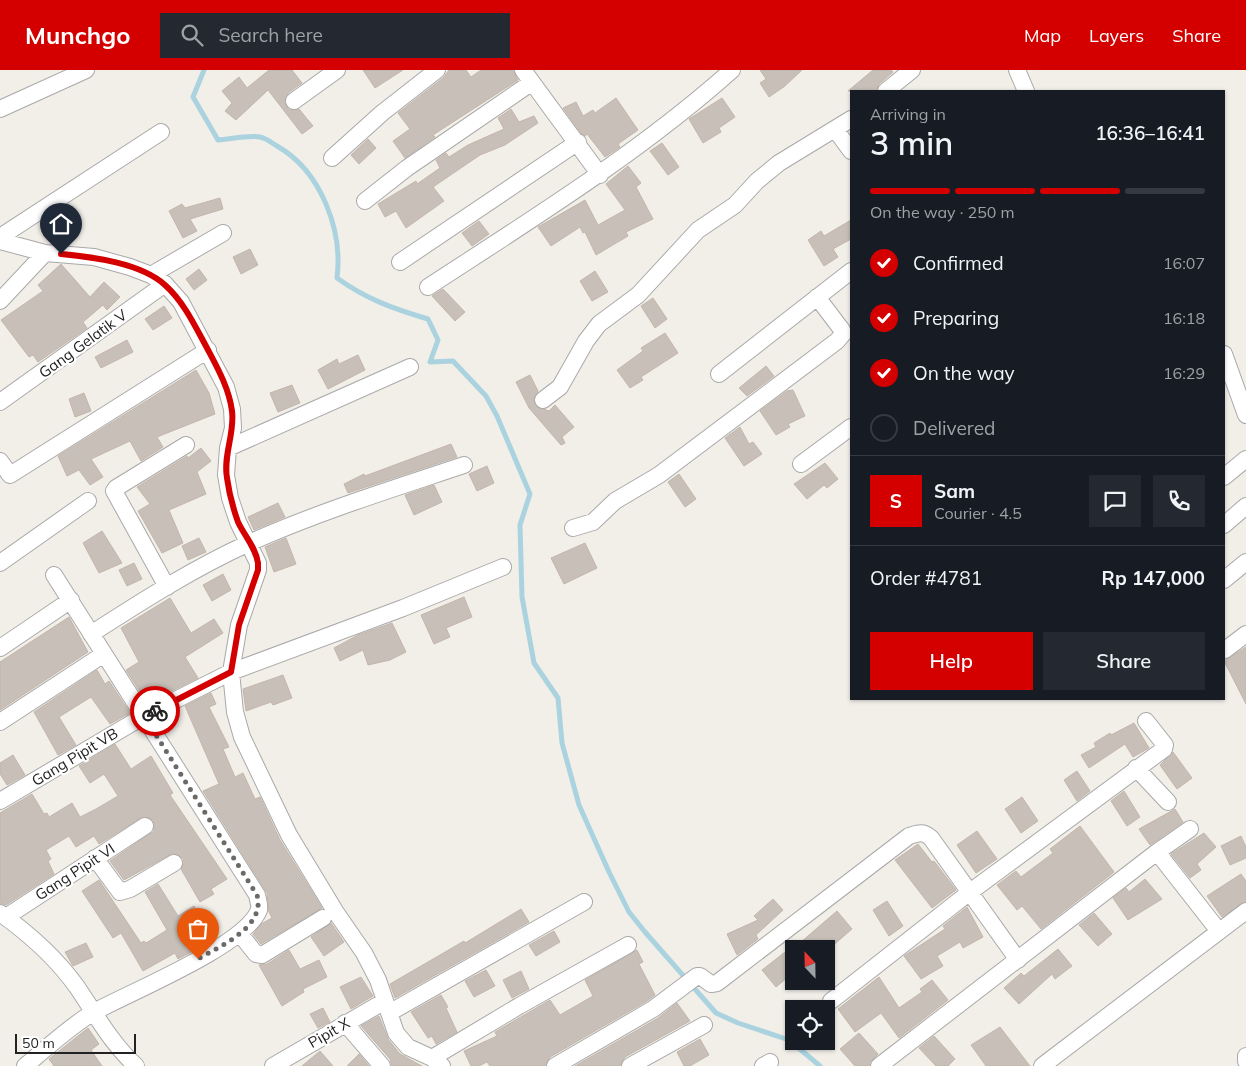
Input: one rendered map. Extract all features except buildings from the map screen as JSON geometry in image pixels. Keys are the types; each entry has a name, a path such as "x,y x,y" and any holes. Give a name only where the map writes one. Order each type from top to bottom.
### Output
{"street":[{"path":"0,109 86,70"},
{"path":"294,101 338,70"},
{"path":"332,158 382,113 437,70"},
{"path":"428,287 600,175 693,105 732,70"},
{"path":"887,90 912,70"},
{"path":"1017,70 1026,90"},
{"path":"365,201 527,76 578,142 600,175"},
{"path":"543,400 560,387 586,341 599,324 638,295 698,230 735,205 758,180 779,163 815,139 835,130 850,120"},
{"path":"835,130 850,150"},
{"path":"0,237 161,132"},
{"path":"400,262 578,142"},
{"path":"151,275 223,233"},
{"path":"0,241 45,253 94,257 151,275 165,284 181,302 208,350 226,386 232,409 233,428 228,448 226,475 230,498 238,522 257,557 258,570 239,625 231,672 235,712 251,760 289,835 335,911 364,952 396,1033 403,1043 437,1062 519,1006 628,945"},
{"path":"0,301 45,253"},
{"path":"719,374 850,272"},
{"name":"Gang Gelatik V","path":"0,402 165,284"},
{"path":"573,528 593,522 615,501 659,475 837,340 843,334 842,330 817,298"},
{"path":"0,461 13,480 208,350"},
{"path":"1225,360 1228,380 1246,415"},
{"path":"228,448 410,367"},
{"path":"802,464 850,428"},
{"path":"167,587 114,491 186,445"},
{"path":"1225,476 1246,459"},
{"path":"91,634 167,587 249,543 372,495 464,464"},
{"path":"0,563 88,501"},
{"path":"1225,524 1246,506"},
{"path":"1225,579 1246,562"},
{"name":"Gang Pipit VB","path":"0,801 144,716 231,672 403,608 503,567"},
{"path":"25,1066 93,1013 184,968 240,934 259,909 257,895 54,575"},
{"path":"0,648 71,600"},
{"path":"1225,650 1246,634"},
{"path":"0,722 104,654"},
{"path":"832,1000 970,892 1165,747 1146,721"},
{"path":"1136,768 1168,802"},
{"name":"Gang Pipit VI","path":"3,915 145,826"},
{"path":"879,1066 1157,852 1190,829"},
{"path":"555,1066 653,1009 694,978 700,976 711,984 717,983 909,836 919,832 925,833 931,838 1018,960"},
{"path":"1157,852 1218,930"},
{"path":"95,858 120,892 130,889 174,863"},
{"name":"Pipit X","path":"274,1066 345,1023 387,1007 584,902"},
{"path":"1042,1066 1114,1014 1218,930 1246,911"},
{"path":"3,915 56,962 77,987 110,1038 136,1066"},
{"path":"240,934 256,954 262,955 323,918"},
{"path":"345,1023 382,1066"},
{"path":"630,1066 704,1025"},
{"path":"1246,1056 1246,1061"}],"waterway":[{"path":"204,70 193,97 218,140 245,137 264,138 292,157 306,170 326,203 332,222 338,260 337,278 381,303 428,319 438,340 430,362 453,361 486,396 497,416 530,494 520,525 522,597 534,663 558,698 562,743 579,805 629,912 716,1013 738,1023 789,1040 820,1066"}],"way so far":[{"path":"155,711 144,716 257,895 260,904 256,915 240,934 198,959"}],"route":[{"path":"61,254 94,257 130,267 151,275 165,284 181,302 208,350 226,386 232,409 233,428 228,448 226,475 230,498 238,522 257,557 258,570 239,625 231,672 155,711"}]}
